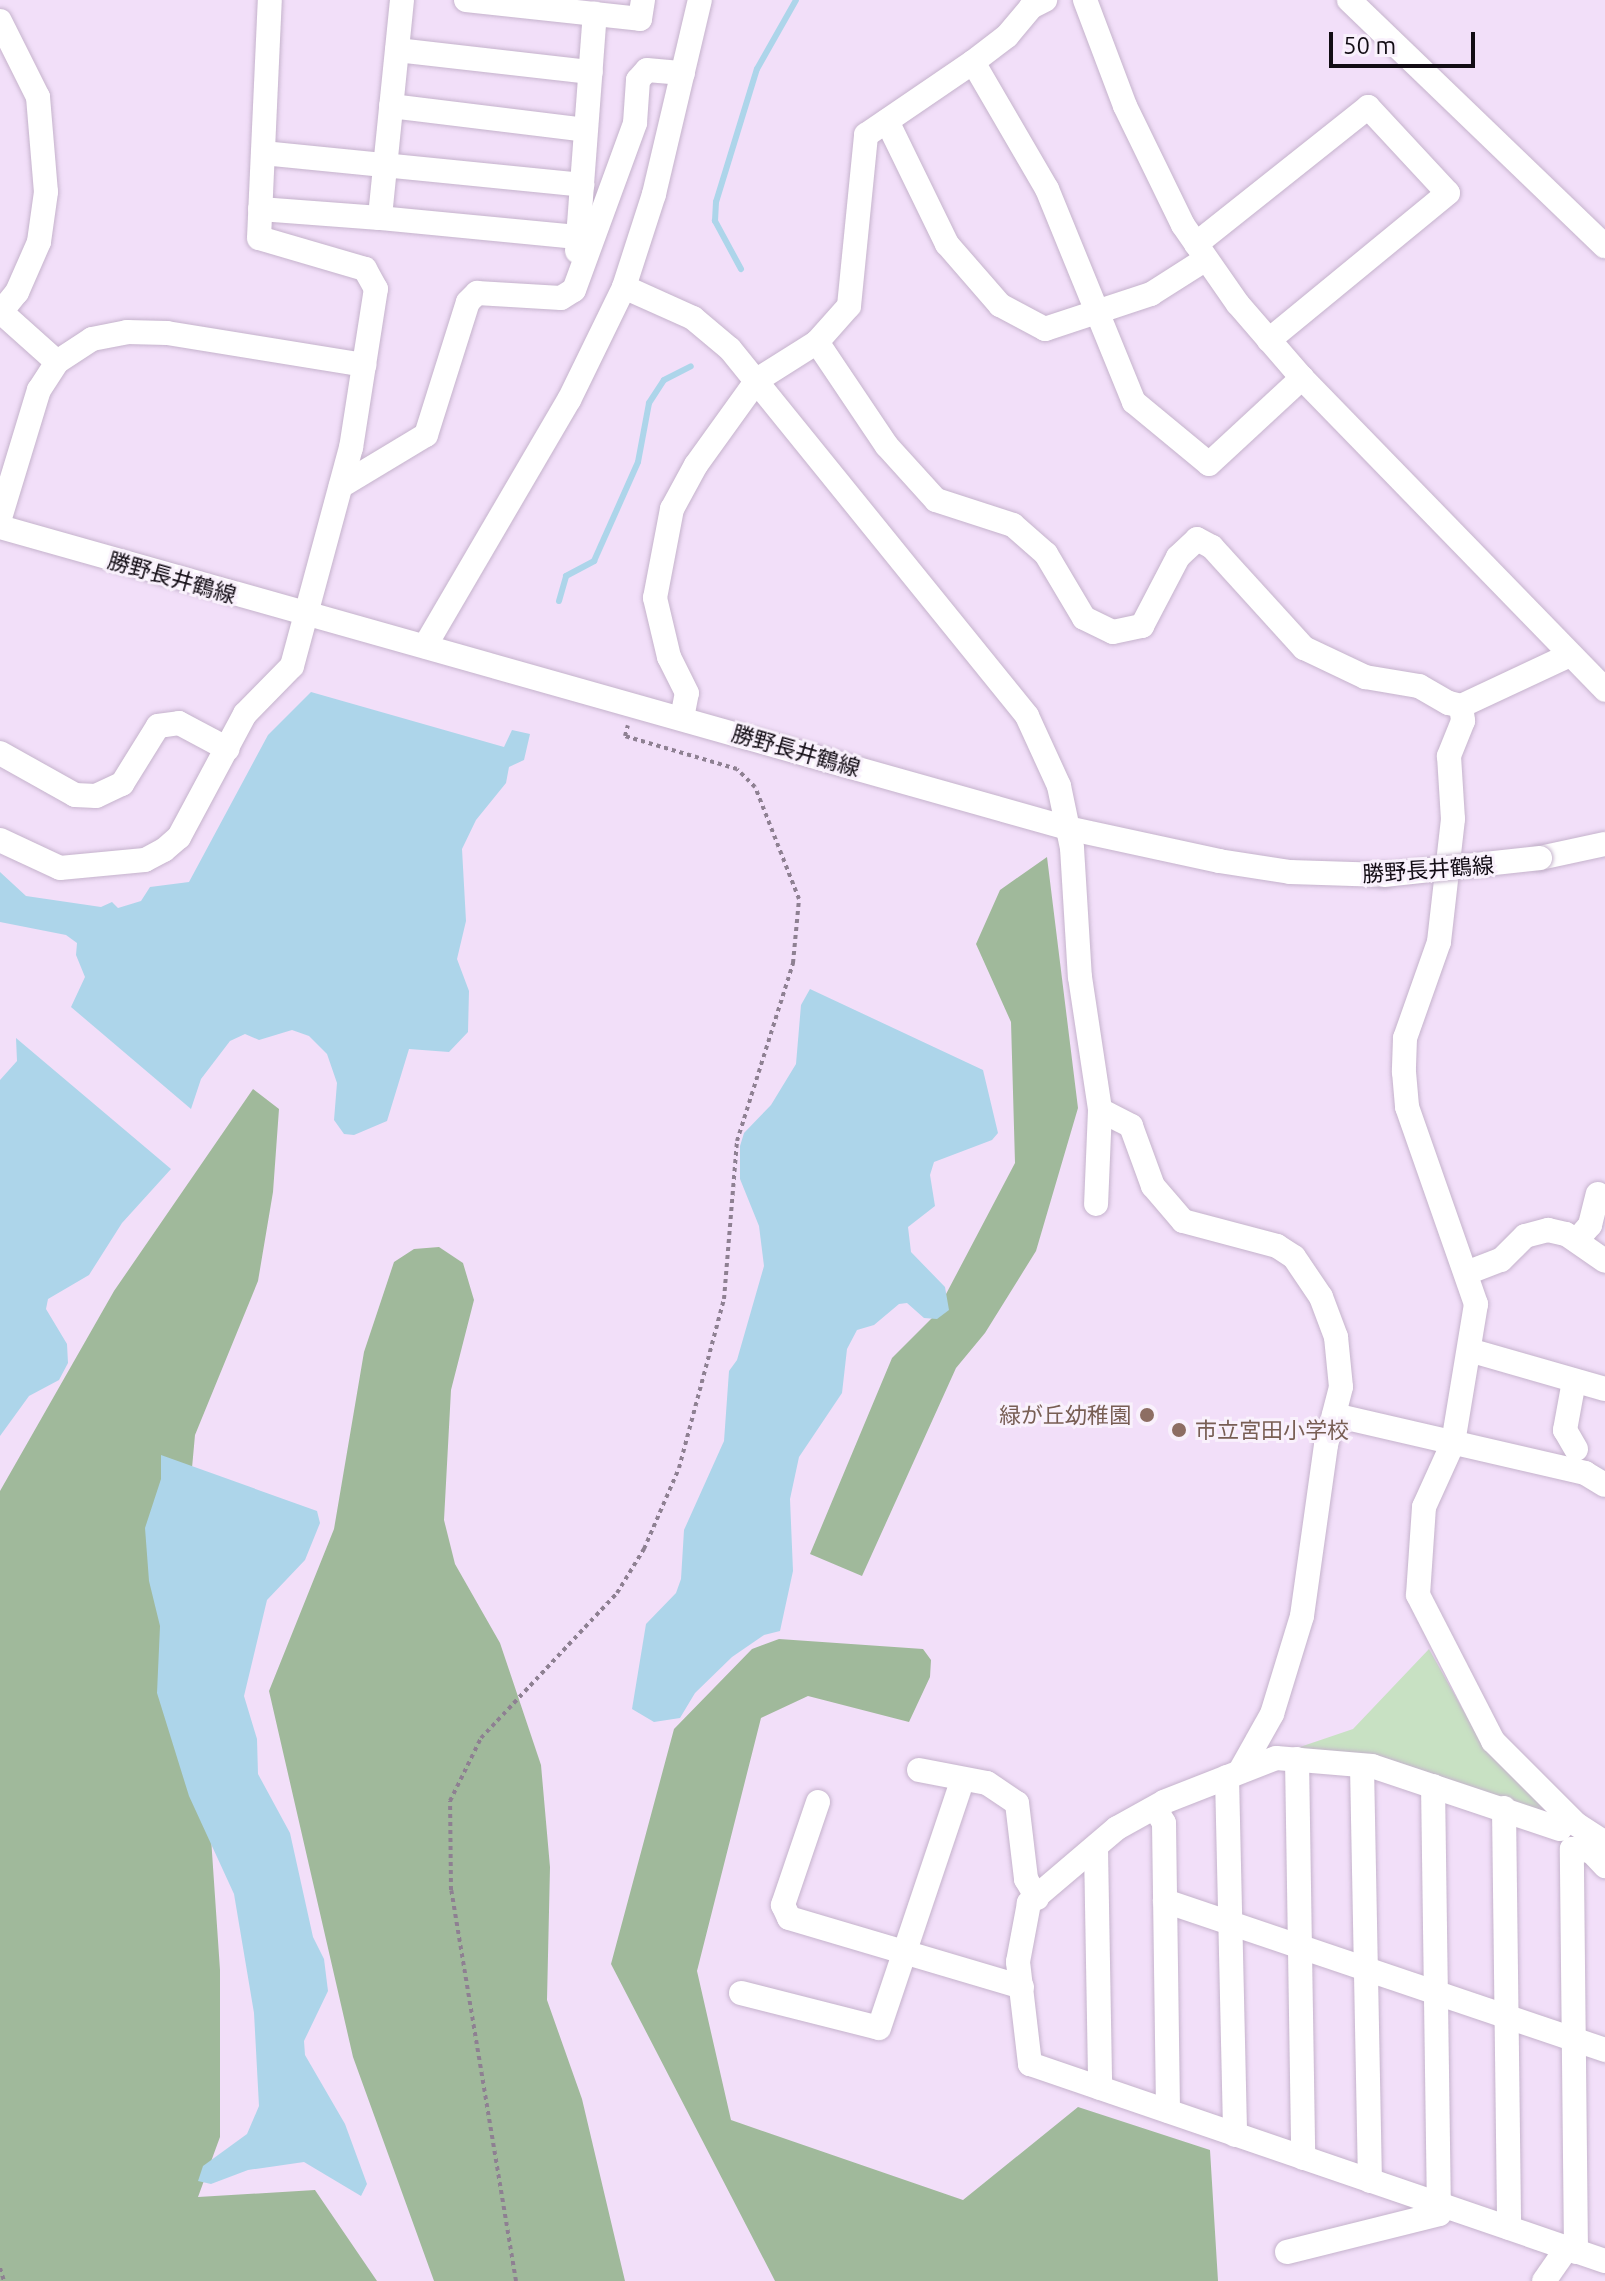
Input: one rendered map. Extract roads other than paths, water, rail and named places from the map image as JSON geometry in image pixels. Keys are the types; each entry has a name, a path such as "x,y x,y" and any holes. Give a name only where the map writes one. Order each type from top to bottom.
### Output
{"street":[{"path":"0,840 60,868 145,860 179,837 245,714 292,666 341,486 376,289 365,269 259,238 270,0"},
{"path":"380,218 402,0"},
{"path":"466,0 640,19 643,0"},
{"path":"425,646 569,400 624,287 654,194 700,0"},
{"path":"682,718 687,693 665,647 655,598 663,538 696,465 757,380 817,342 849,306 866,135 973,62 1007,36 1031,7 1045,0"},
{"path":"1085,0 1125,106 1201,251 1302,378 1605,690"},
{"path":"1349,0 1605,246"},
{"path":"574,290 595,14"},
{"path":"0,21 38,97 46,192 39,242 17,292 0,312 57,362"},
{"path":"397,50 591,72"},
{"path":"973,62 1047,189 1134,402 1209,464 1302,378"},
{"path":"341,486 426,435 468,302 477,293 561,298 574,290 635,123 638,80 647,70 683,73"},
{"path":"391,106 586,130"},
{"path":"887,121 947,244 1000,305 1045,329 1100,314 1151,294 1368,107 1448,193 1269,340"},
{"path":"263,153 582,185"},
{"path":"260,209 578,237"},
{"path":"624,287 693,318 757,380 1027,716 1059,786 1067,828 1086,1030 1100,1110 1096,1204"},
{"path":"0,518 30,415 57,362 92,339 142,332 364,365"},
{"path":"817,342 887,446 936,500 1013,525 1046,554 1084,618 1113,632 1142,626 1178,557 1197,539 1212,547 1304,648 1365,677 1419,686 1461,706"},
{"name":"勝野長井鶴線","path":"0,527 1067,828 1219,861 1321,874 1384,875 1540,858 1605,844"},
{"path":"1461,706 1570,655"},
{"path":"1461,706 1463,721 1449,756 1453,819 1439,942 1405,1038 1404,1072 1407,1107 1469,1272 1476,1304 1453,1443 1424,1507 1418,1595 1493,1741 1576,1824 1605,1843"},
{"path":"0,753 75,795 96,796 122,784 158,726 179,723 228,749"},
{"path":"1100,1110 1131,1126 1153,1186 1183,1221 1277,1246 1308,1275 1339,1353 1341,1387 1302,1616 1272,1714 1234,1774 1232,1924 1235,2135"},
{"path":"1577,1240 1590,1225 1598,1194"},
{"path":"1469,1272 1494,1264 1525,1236 1548,1230 1577,1240 1605,1261"},
{"path":"1469,1350 1605,1389"},
{"path":"1574,1381 1565,1430 1576,1449"},
{"path":"1334,1415 1585,1473 1605,1485"},
{"path":"1560,1829 1504,1808 1362,1766 1276,1758 1155,1808 1117,1828 1029,1903 1018,1962 1030,2064 1605,2261"},
{"path":"1297,1759 1303,2158"},
{"path":"1362,1766 1370,2181"},
{"path":"919,1770 962,1781 987,1783 1017,1803 1026,1879 1037,1898"},
{"path":"741,1993 879,2028 909,1951 962,1781"},
{"path":"1287,2252 1439,2214 1433,1786"},
{"path":"818,1802 783,1905 789,1918 909,1951 1022,1987"},
{"path":"1155,1808 1164,1823 1168,2111"},
{"path":"1504,1808 1509,2228"},
{"path":"1096,1848 1100,2088"},
{"path":"1544,2281 1571,2250 1572,1849 1591,1851 1605,1866"},
{"path":"1165,1901 1605,2050"}],"water":[{"path":"311,692 504,747 512,730 530,734 524,760 509,767 506,783 476,820 462,849 466,921 457,959 469,991 468,1032 449,1052 409,1049 387,1121 354,1135 344,1134 334,1120 337,1083 327,1054 309,1036 292,1030 259,1040 245,1034 230,1041 201,1079 191,1109 71,1007 85,977 76,955 77,943 66,935 0,922 0,872 26,896 101,907 112,902 118,908 141,901 150,887 189,882 268,735"},
{"path":"810,989 983,1070 998,1133 992,1140 934,1162 930,1175 935,1206 908,1227 911,1252 945,1287 949,1310 937,1319 924,1318 907,1303 899,1304 874,1325 857,1330 847,1349 842,1393 799,1457 790,1499 793,1571 780,1631 764,1635 732,1657 695,1693 680,1718 654,1722 632,1709 646,1624 676,1593 681,1579 684,1530 724,1441 729,1371 737,1360 764,1266 759,1226 740,1179 740,1146 744,1133 771,1105 796,1064 801,1005"},
{"path":"16,1038 171,1169 122,1223 89,1275 48,1299 46,1309 67,1344 68,1363 59,1380 29,1396 0,1436 0,1080 17,1061"},
{"path":"161,1455 317,1511 320,1523 305,1560 267,1600 244,1696 257,1739 258,1774 290,1833 313,1937 324,1959 328,1991 304,2041 305,2055 345,2124 367,2184 361,2196 304,2162 248,2170 211,2184 198,2181 203,2166 247,2134 259,2106 254,2013 234,1894 189,1796 157,1693 160,1626 149,1581 145,1528 161,1479"}],"waterway":[{"path":"741,269 715,221 716,202 757,69 796,0"},
{"path":"559,601 566,576 594,561 638,462 649,403 664,380 691,366"}],"place":[{"name":"緑が丘幼稚園","path":"1147,1415"},
{"name":"市立宮田小学校","path":"1179,1430"}]}
